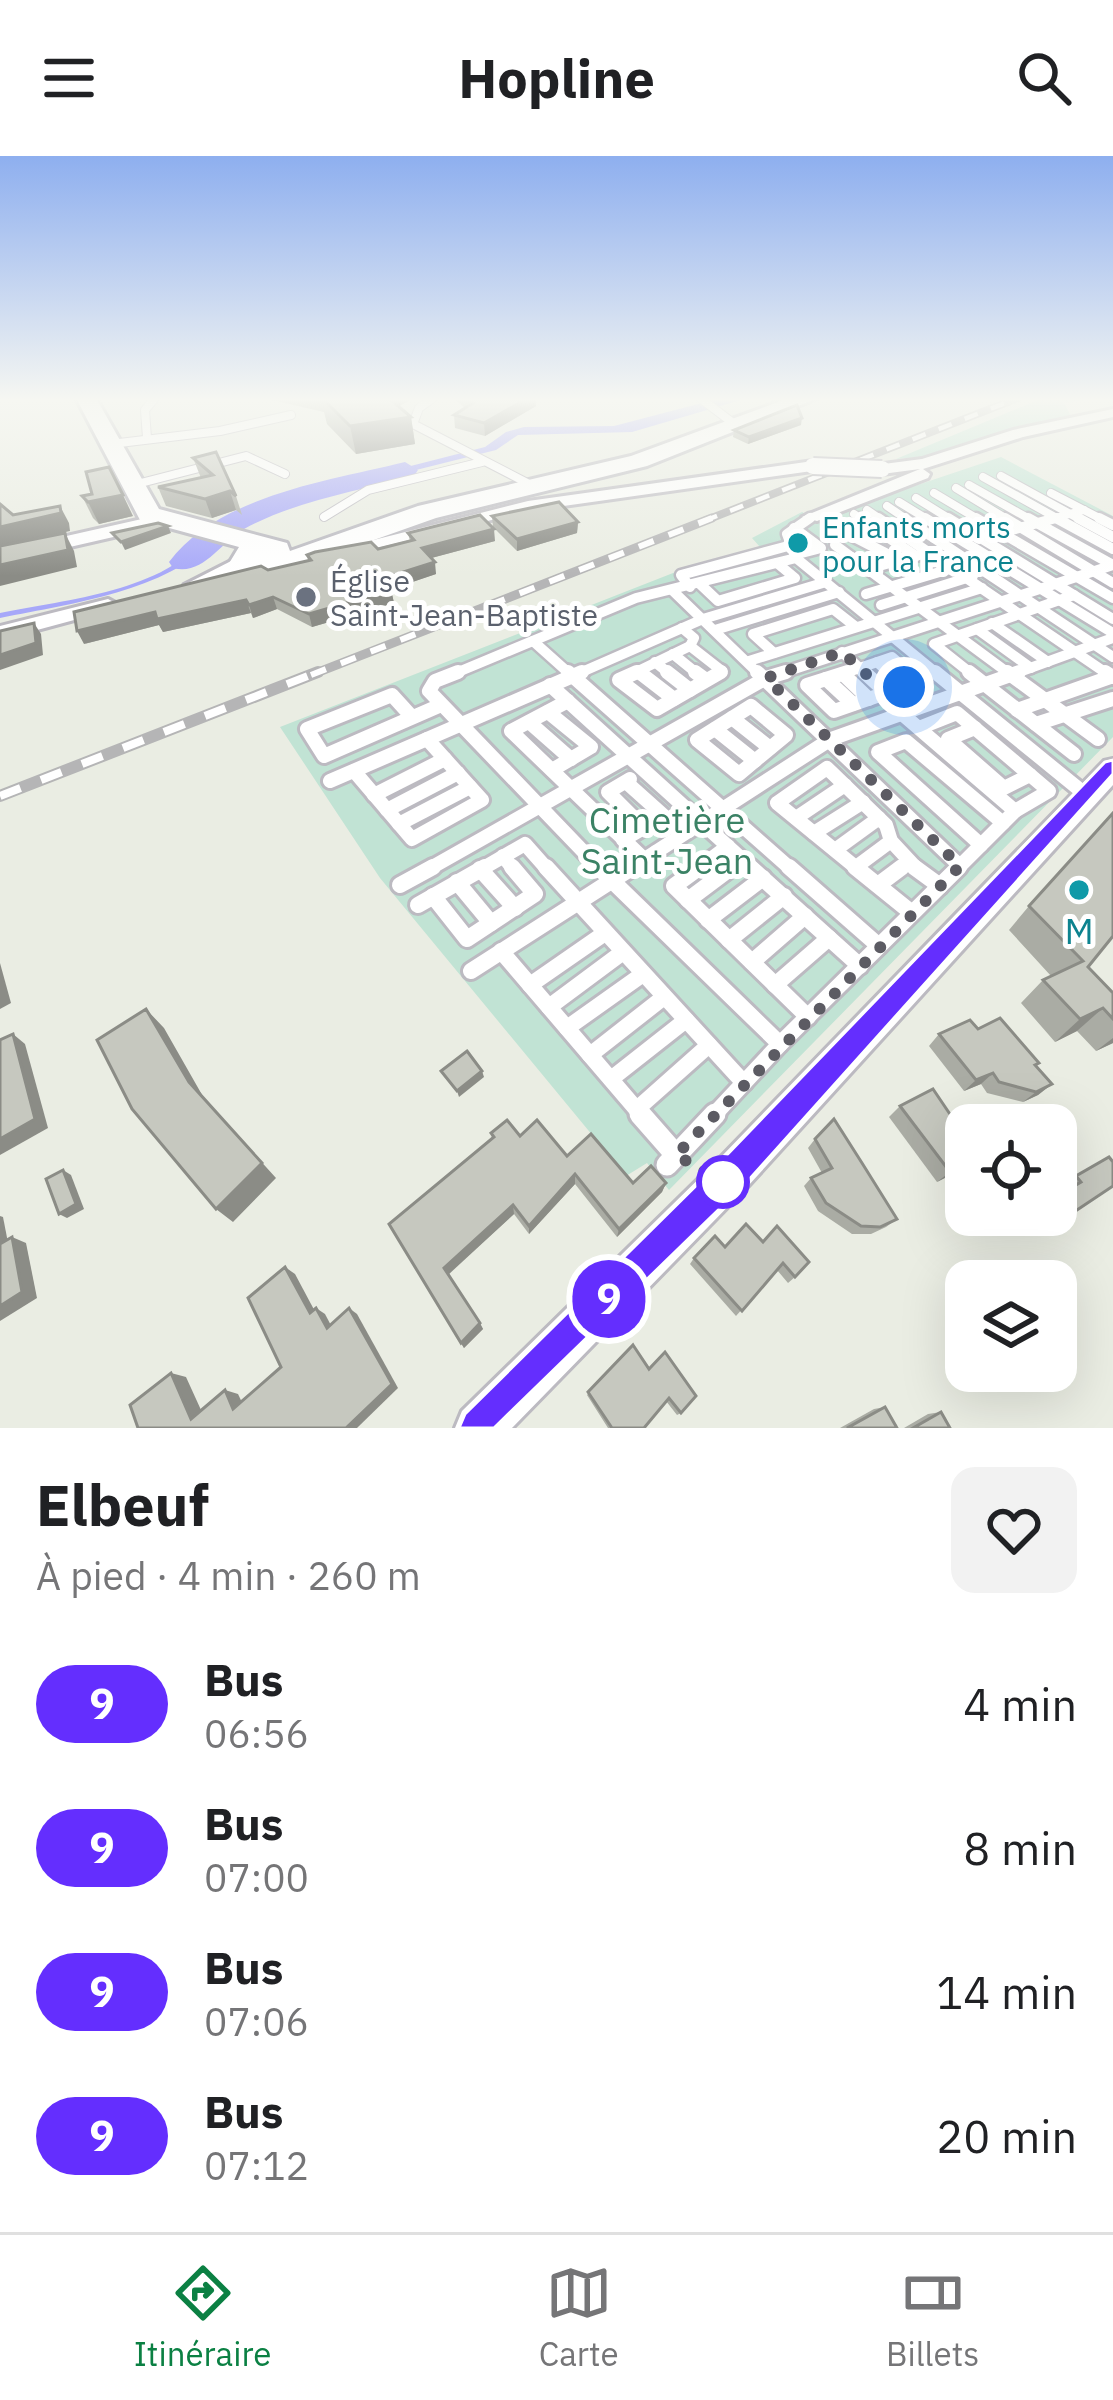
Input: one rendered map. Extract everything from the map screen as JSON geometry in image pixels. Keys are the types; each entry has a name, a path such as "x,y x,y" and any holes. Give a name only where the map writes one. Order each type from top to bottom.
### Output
{"street":[{"path":"118,457 149,514 258,552 344,549 528,506 813,466 882,470 944,457"},
{"path":"186,587 258,552 646,457"},
{"path":"819,520 918,477 924,464"},
{"path":"0,556 164,520"},
{"path":"258,552 344,549"},
{"path":"0,633 124,602"},
{"path":"479,1428 734,1172 1085,794 1105,753"}],"lane":[{"path":"134,485 241,457"},
{"path":"249,457 285,473"},
{"path":"324,517 368,490 474,457"},
{"path":"476,457 533,486"},
{"path":"1009,471 1113,525"},
{"path":"996,474 1113,537"},
{"path":"983,477 1113,549"},
{"path":"969,484 1113,565"},
{"path":"1113,583 945,491 1113,598"},
{"path":"916,498 1113,619"},
{"path":"1113,636 965,543 893,504 1113,657"},
{"path":"868,569 1084,510"},
{"path":"860,512 922,554 952,568 1109,678 1113,696 1068,717 1036,724"},
{"path":"899,560 875,543 844,535 819,520 788,534 792,553 1085,794"},
{"path":"794,528 821,548 681,575 768,593 813,641 840,653 887,693"},
{"path":"836,545 1083,728 1105,753"},
{"path":"780,1045 610,880 428,691 435,681 636,598 770,565 792,553"},
{"path":"866,594 988,557"},
{"path":"716,580 748,592 768,593 796,578 770,565"},
{"path":"400,885 766,678 1113,565"},
{"path":"881,605 1003,566"},
{"path":"716,580 733,597 748,592"},
{"path":"330,781 703,619 768,593 826,582"},
{"path":"748,662 982,588"},
{"path":"674,591 960,866"},
{"path":"715,630 839,592"},
{"path":"1074,595 934,644 1074,754"},
{"path":"774,653 753,634 833,609 856,627"},
{"path":"819,614 841,632"},
{"path":"992,623 1048,662"},
{"path":"682,628 694,638 690,646 619,680 658,709 722,671 690,646"},
{"path":"977,628 1031,668"},
{"path":"769,629 790,648"},
{"path":"471,971 831,739 1113,636"},
{"path":"533,641 879,946"},
{"path":"950,657 976,648"},
{"path":"673,654 706,680"},
{"path":"892,657 920,681 853,704 826,679 860,668 892,657"},
{"path":"655,662 690,690"},
{"path":"968,670 995,663"},
{"path":"638,670 674,699"},
{"path":"843,674 869,699"},
{"path":"1017,710 1109,678"},
{"path":"550,686 860,966"},
{"path":"412,717 392,695 307,729 324,756 440,705"},
{"path":"568,701 512,731 644,859"},
{"path":"752,706 785,734 740,775 697,740 716,729 752,706"},
{"path":"351,711 369,736"},
{"path":"548,712 591,747 552,770"},
{"path":"901,713 1009,817"},
{"path":"501,951 637,1109 672,1160 1009,817 1048,791 957,713 919,728"},
{"path":"330,720 349,745"},
{"path":"529,722 571,759"},
{"path":"975,728 948,739 1004,788 1030,775"},
{"path":"1054,738 1083,728"},
{"path":"716,729 755,761"},
{"path":"354,771 400,824 470,787 427,740"},
{"path":"853,761 906,741 981,804 1009,817"},
{"path":"965,754 993,743"},
{"path":"878,752 981,845"},
{"path":"897,769 924,756"},
{"path":"983,770 1010,758"},
{"path":"374,795 445,759"},
{"path":"912,914 777,802 827,768 879,818 908,862 940,886"},
{"path":"644,828 608,792 645,771"},
{"path":"387,810 458,773"},
{"path":"915,785 945,773"},
{"path":"626,782 664,816"},
{"path":"796,818 844,785"},
{"path":"935,803 963,789"},
{"path":"814,832 862,802"},
{"path":"954,820 981,804"},
{"path":"623,840 683,806"},
{"path":"835,850 879,818"},
{"path":"856,867 891,841"},
{"path":"503,856 536,894 467,939 425,901 480,869 503,856 525,844 744,1083"},
{"path":"728,846 674,886 808,1017"},
{"path":"688,900 742,859"},
{"path":"878,885 908,862"},
{"path":"480,869 515,908"},
{"path":"708,920 763,878"},
{"path":"458,882 491,923"},
{"path":"729,940 784,896"},
{"path":"752,962 805,916"},
{"path":"530,985 605,933"},
{"path":"775,986 829,938"},
{"path":"548,1006 623,952"},
{"path":"567,1028 643,974"},
{"path":"590,1055 664,997"},
{"path":"611,1079 686,1020"},
{"path":"637,1109 709,1045"}],"green space":[{"name":"Cimetière Saint-Jean","path":"1000,457 1113,516 1113,737 669,1190 647,1163 626,1176 380,878 280,727 696,564 760,547 752,538 802,512 816,519"}],"water":[{"path":"444,457 467,457 356,485 352,481"},
{"path":"209,534 221,537 197,556 145,583 0,618 0,613 141,581 167,569"}],"building":[{"path":"218,457 236,496 230,491 205,499 158,487 213,475 193,458"},
{"path":"109,467 123,495 88,502 82,496 92,494 86,472"},
{"path":"559,502 578,522 517,539 492,516"},
{"path":"0,504 13,515 60,506 61,513 0,527"},
{"path":"480,515 494,529 422,548 435,562 384,578 391,590 309,614 273,597 157,619 155,612 77,631 74,612 261,566 268,570 311,560 307,555 315,552 371,542 378,549 414,540 408,533"},
{"path":"158,523 168,526 121,542 112,533"},
{"path":"65,533 68,550 0,565 0,546"},
{"path":"34,623 36,643 0,655 0,631"},
{"name":"M","path":"1113,813 1113,936 1088,967 1113,993 1113,1019 1103,1008 1080,1019 1043,980 1083,961 1029,906"},
{"path":"146,1009 189,1082 262,1163 216,1209 132,1109 97,1040"},
{"path":"1000,1018 1052,1084 1036,1092 999,1082 993,1073 976,1080 939,1034 970,1020 978,1029"},
{"path":"13,1034 35,1119 0,1139 0,1040"},
{"path":"467,1051 482,1071 457,1091 441,1071"},
{"path":"933,1089 945,1107 945,1165 900,1106"},
{"path":"834,1119 897,1219 880,1227 861,1226 826,1203 811,1178 832,1168 815,1139"},
{"path":"507,1120 520,1136 537,1120 567,1156 591,1134 633,1183 651,1166 666,1183 619,1229 575,1174 529,1226 513,1205 444,1268 480,1323 461,1343 389,1224 494,1137 491,1133"},
{"path":"1109,1157 1113,1162 1113,1186 1077,1210 1077,1184 1081,1182 1077,1175"},
{"path":"63,1170 76,1204 59,1214 46,1179"},
{"path":"746,1224 763,1242 777,1226 809,1262 795,1277 783,1263 742,1311 694,1258 715,1236 725,1247"},
{"path":"12,1237 22,1292 0,1306 0,1244"},
{"path":"285,1267 310,1313 316,1308 327,1328 349,1308 392,1384 346,1428 138,1428 130,1405 171,1373 191,1419 225,1390 233,1409 281,1367 248,1298"},
{"path":"633,1345 649,1369 665,1352 696,1396 681,1413 669,1398 644,1428 612,1428 588,1392"},
{"path":"885,1407 897,1428 847,1428"},
{"path":"941,1412 950,1428 913,1428"}],"waterway":[{"path":"184,562 232,524 285,502 405,470"}],"railway":[{"path":"704,521 866,457"},
{"path":"311,675 712,518"},
{"path":"0,796 318,672"}],"bus line":[{"name":"9","path":"479,1428 734,1172 1113,768"}],"place":[{"name":"Enfants morts pour la France","path":"798,543"},
{"name":"Église Saint-Jean-Baptiste","path":"306,597"},
{"name":"M","path":"1079,890"}],"route":[{"path":"723,1182 676,1155 960,866 766,678 842,652 887,693 904,687"}]}
